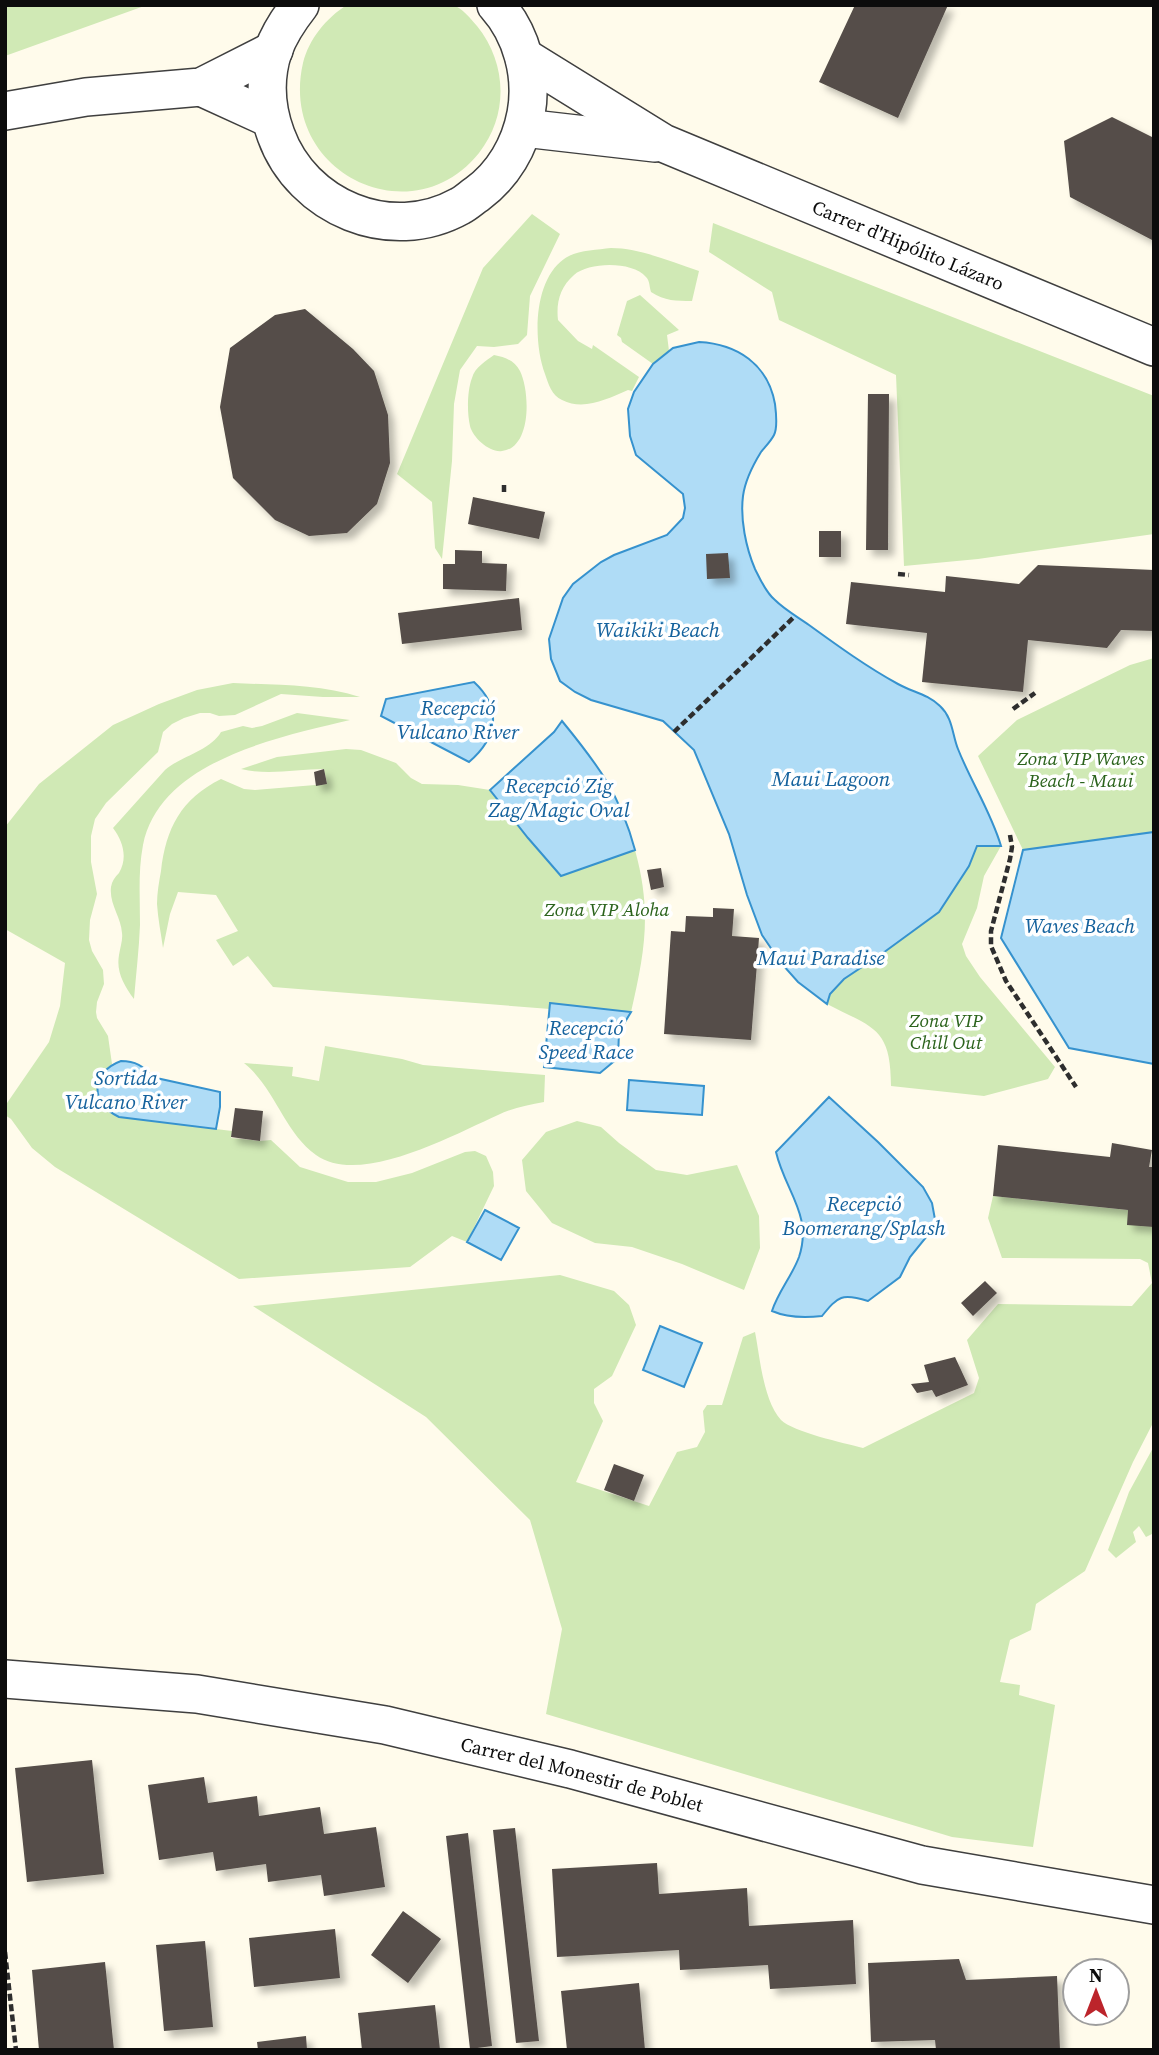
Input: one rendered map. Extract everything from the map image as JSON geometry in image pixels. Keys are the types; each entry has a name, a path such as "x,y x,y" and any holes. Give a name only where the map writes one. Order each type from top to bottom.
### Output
{"street":[{"path":"300,5 286,23 274,50 268,83 270,118 281,150 301,179 327,201 358,216 393,222 427,218 459,206 487,186 509,160 524,128 528,105 528,81 514,25"},
{"name":"Carrer d'Hipólito Lázaro","path":"514,25 663,144"},
{"path":"5,111 86,97 201,87 274,50"},
{"path":"201,87 270,118"},
{"name":"Carrer d'Hipólito Lázaro","path":"524,128 663,144 1154,347"},
{"name":"Carrer del Monestir de Poblet","path":"5,1679 197,1694 385,1725 570,1769 922,1865 1154,1905"}],"path":[{"path":"504,485 504,495"},
{"path":"898,574 909,575"},
{"path":"674,732 795,616"},
{"path":"1013,709 1035,693"},
{"path":"1010,835 1010,859 991,931 991,946 1006,981 1076,1087"},
{"path":"5,1952 16,2050"}],"green space":[{"path":"5,5 147,5 5,56"},
{"path":"347,5 453,5 469,17 487,41 499,72 496,122 479,153 451,178 420,190 387,190 356,181 330,162 311,135 301,102 303,63 319,30"},
{"path":"532,214 560,234 530,296 527,335 518,344 477,346 460,370 454,404 452,461 442,559 435,548 432,502 397,474 483,268"},
{"path":"713,223 1154,396 1154,534 978,559 904,566 896,375 779,320 772,292 709,252"},
{"path":"611,248 644,253 699,271 692,301 671,300 656,295 651,292 646,277 631,268 600,266 574,275 560,296 558,320 578,341 592,349 593,345 639,377 632,391 628,390 595,403 570,403 553,392 541,361 538,313 541,297 546,282 564,259 580,252"},
{"path":"640,295 679,330 667,335 669,351 653,364 622,342 617,335 627,301"},
{"path":"494,355 506,358 520,371 527,404 524,430 519,440 512,448 502,451 492,450 478,440 470,426 468,415 469,389 473,374"},
{"name":"Zona VIP Waves Beach - Maui","path":"1154,658 1154,832 1023,850 978,756 1017,720 1130,665"},
{"path":"233,683 313,687 360,697 281,694 235,715 200,713 184,718 163,732 158,752 106,803 95,819 91,836 91,862 97,894 90,920 89,940 103,970 104,984 96,1012 108,1036 112,1064 104,1075 101,1100 105,1108 119,1117 232,1131 231,1138 271,1140 300,1167 348,1182 376,1182 412,1173 465,1152 475,1151 486,1156 493,1172 494,1186 467,1242 452,1236 410,1267 239,1279 55,1167 32,1148 11,1119 5,1115 5,1106 49,1042 60,1006 65,963 5,929 5,827 39,784 113,725 197,690"},
{"path":"297,713 350,720 291,735 227,757 198,773 173,792 154,816 141,855 140,934 134,999 124,983 118,961 122,933 111,887 122,867 124,856 122,844 113,828 165,770 203,749 221,732 243,726 262,726"},
{"name":"Zona VIP Aloha","path":"346,749 361,750 396,763 411,778 422,784 458,785 490,790 561,876 635,850 644,893 645,931 631,1012 551,1003 550,1009 273,987 248,956 233,966 216,940 238,931 216,895 178,892 163,948 157,904 163,856 178,816 195,796 221,779 244,789 255,790 327,784 324,769 272,772 241,769 277,757"},
{"name":"Zona VIP Chill Out","path":"977,846 1001,846 984,876 977,908 962,944 966,956 980,977 1055,1067 1048,1079 984,1096 891,1086 890,1067 883,1040 867,1025 827,1004 830,994 844,979 939,912 969,866"},
{"path":"325,1046 423,1065 545,1075 544,1102 509,1110 407,1154 357,1165 335,1163 316,1155 305,1145 264,1085 244,1063 293,1067 292,1076 319,1081"},
{"path":"577,1121 601,1127 656,1170 687,1175 737,1165 759,1216 760,1248 744,1290 632,1247 595,1243 552,1223 526,1191 522,1160 546,1132"},
{"path":"993,1196 1128,1210 1154,1227 1154,1421 1085,1571 1036,1604 1031,1630 1010,1640 1000,1682 1020,1685 1019,1695 1055,1705 1033,1847 952,1837 546,1714 562,1629 530,1520 426,1417 253,1306 560,1275 614,1291 629,1305 636,1325 612,1376 594,1389 594,1403 603,1421 576,1482 649,1506 677,1452 697,1447 705,1432 703,1411 707,1405 722,1405 743,1337 755,1332 766,1390 781,1420 807,1433 863,1448 974,1393 979,1378 967,1340 998,1304 1132,1306 1152,1283 1148,1263 1140,1259 1002,1258 988,1218"},
{"path":"1154,1446 1154,1533 1146,1537 1139,1526 1133,1532 1136,1542 1116,1558 1108,1550 1129,1492"}],"water":[{"path":"699,342 726,347 749,359 766,378 775,404 775,432 750,473 742,505 746,543 764,586 783,607 853,656 940,706 950,721 958,749 1001,846 977,846 969,866 939,912 844,979 830,994 827,1004 798,982 762,935 729,834 694,750 663,721 591,700 575,692 560,681 551,659 549,639 563,598 573,584 614,555 667,535 683,518 683,494 636,455 630,436 628,409 634,392 653,364 673,348"},
{"name":"Recepció Vulcano River","path":"474,682 489,703 493,723 486,743 469,762 381,716 386,699"},
{"name":"Recepció Zig Zag/Magic Oval","path":"562,721 615,796 635,850 561,876 490,790 554,732"},
{"name":"Waves Beach","path":"1154,832 1154,1064 1069,1048 1001,938 1023,850"},
{"name":"Recepció Speed Race","path":"550,1003 631,1012 619,1032 618,1058 600,1073 544,1067"},
{"name":"Sortida Vulcano River","path":"121,1061 139,1065 152,1077 220,1092 216,1129 119,1117 109,1111 102,1104 97,1088 104,1072"},
{"path":"629,1080 704,1086 702,1115 627,1110"},
{"name":"Recepció Boomerang/Splash","path":"829,1097 923,1187 932,1203 936,1225 910,1257 900,1277 868,1301 846,1297 837,1300 822,1316 784,1315 772,1311 799,1257 803,1228 776,1152"},
{"path":"485,1210 519,1228 501,1260 467,1242"},
{"path":"660,1326 702,1343 684,1387 643,1370"}],"building":[{"path":"855,5 948,5 898,118 819,82"},
{"path":"1112,117 1154,138 1154,241 1070,197 1064,141"},
{"path":"305,309 353,349 374,371 388,415 390,463 377,504 347,533 309,536 275,520 233,478 220,407 230,348 275,315"},
{"path":"868,394 889,394 888,550 866,550"},
{"path":"473,497 545,512 539,539 468,524"},
{"path":"819,531 841,531 841,557 819,557"},
{"path":"455,550 482,551 482,563 507,564 506,591 443,589 443,564 455,564"},
{"path":"728,553 730,578 707,579 706,554"},
{"path":"1038,565 1154,570 1154,631 1121,630 1107,648 1028,640 1023,692 922,682 927,633 846,624 851,582 945,592 946,576 1019,584"},
{"path":"519,598 522,630 402,644 398,613"},
{"path":"324,769 327,784 316,786 314,772"},
{"path":"661,868 664,887 651,890 647,870"},
{"path":"713,908 734,909 732,936 759,938 751,1040 664,1034 671,931 685,932 686,916 713,917"},
{"path":"235,1108 263,1111 260,1141 231,1137"},
{"path":"1112,1143 1152,1150 1149,1167 1154,1167 1154,1227 1127,1225 1128,1210 993,1196 998,1145 1110,1157"},
{"path":"985,1281 997,1293 973,1316 961,1303"},
{"path":"955,1357 968,1385 936,1397 932,1390 917,1393 911,1384 929,1382 924,1365"},
{"path":"614,1464 644,1475 634,1501 604,1490"},
{"path":"92,1760 104,1874 27,1882 15,1768"},
{"path":"204,1777 208,1803 257,1796 259,1816 320,1807 324,1834 376,1827 385,1887 324,1896 321,1875 268,1882 266,1864 216,1871 213,1852 159,1860 148,1785"},
{"path":"515,1828 539,2041 516,2043 493,1830"},
{"path":"468,1833 492,2046 470,2049 446,1836"},
{"path":"657,1863 659,1894 747,1888 749,1926 853,1920 856,1984 770,1989 768,1965 680,1970 679,1950 557,1957 552,1869"},
{"path":"403,1911 441,1939 408,1983 371,1955"},
{"path":"335,1929 340,1978 254,1987 249,1938"},
{"path":"205,1941 213,2027 164,2031 156,1945"},
{"path":"959,1959 966,1980 1057,1976 1060,2050 936,2050 935,2040 871,2042 868,1963"},
{"path":"105,1962 114,2050 39,2050 32,1970"},
{"path":"639,1983 645,2050 567,2050 561,1991"},
{"path":"435,2005 440,2050 362,2050 358,2013"},
{"path":"306,2036 307,2050 258,2050 257,2042"}],"water label":[{"name":"Waikiki Beach","path":"658,629"},
{"name":"Maui Lagoon","path":"831,778"},
{"name":"Maui Paradise","path":"821,957"}]}
